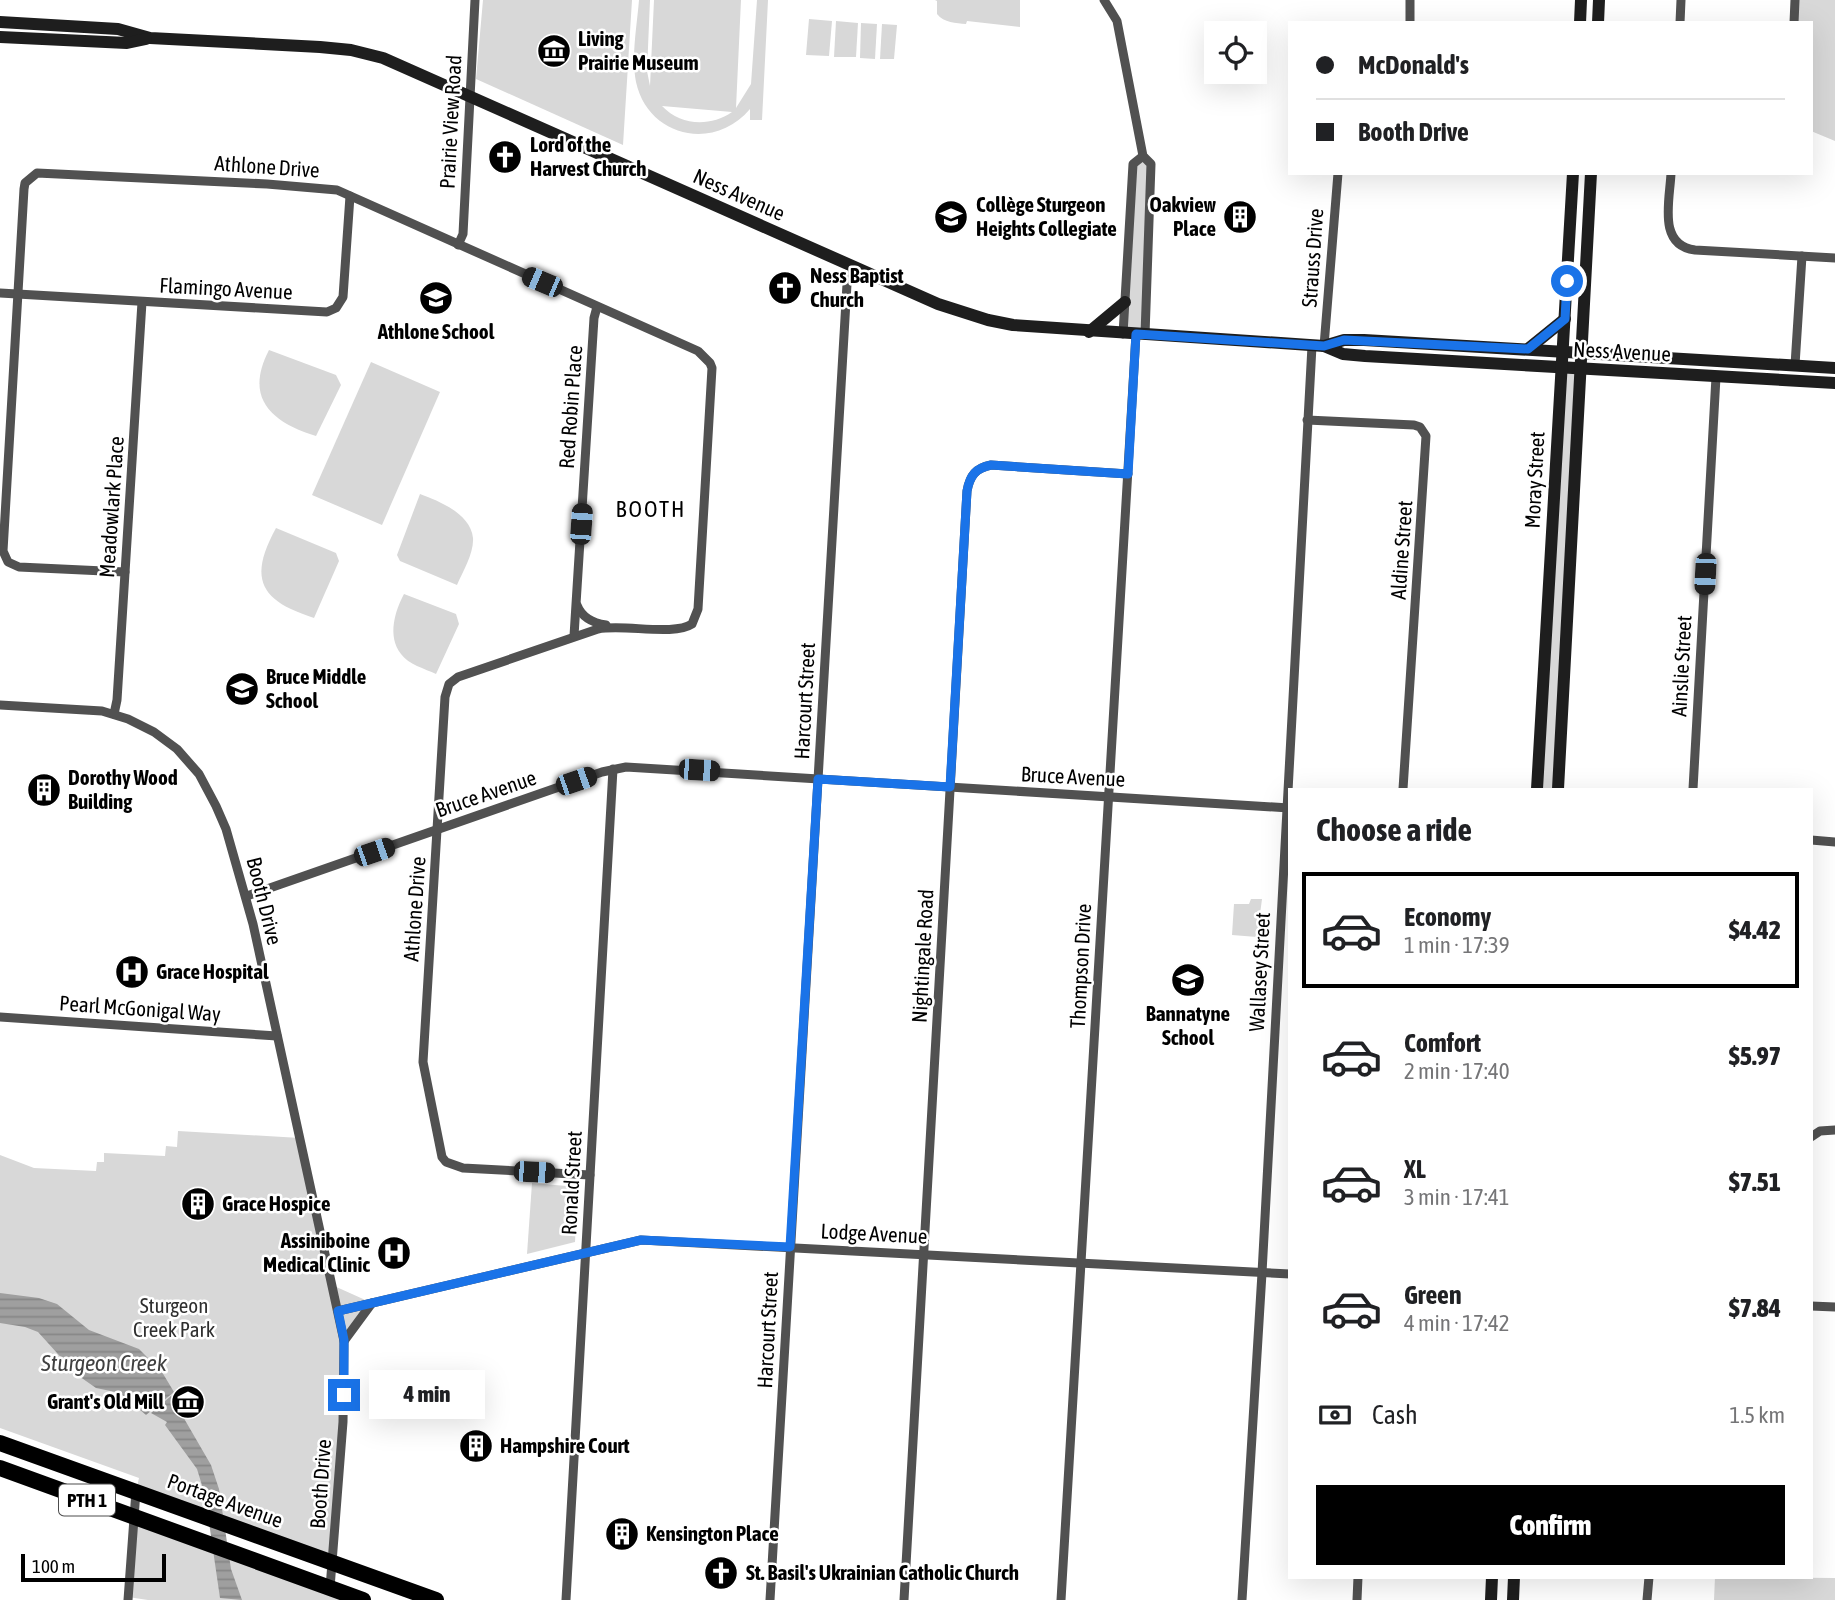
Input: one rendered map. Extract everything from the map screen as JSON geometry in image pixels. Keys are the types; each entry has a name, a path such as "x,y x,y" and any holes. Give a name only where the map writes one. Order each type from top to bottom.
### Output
{"highway":[{"name":"Portage Avenue","path":"4,1445 436,1600"},
{"name":"PTH 1","path":"0,1470 363,1600"}],"main road":[{"path":"1580,21 1581,0"},
{"path":"1598,21 1599,0"},
{"name":"Ness Avenue","path":"0,22 118,29 150,38 351,50 383,58 938,304 1013,325 1318,346 1343,354 1835,383"},
{"name":"Ness Avenue","path":"0,37 127,43 150,38"},
{"name":"Moray Street","path":"1537,788 1573,175"},
{"name":"Moray Street","path":"1558,788 1591,175"},
{"path":"1089,332 1125,302"},
{"path":"1528,349 1565,319"},
{"name":"Ness Avenue","path":"1318,346 1344,340 1835,368"},
{"path":"1491,1600 1492,1579"},
{"path":"1513,1600 1514,1579"}],"street":[{"name":"Prairie View Road","path":"458,246 463,234 475,0"},
{"name":"Thompson Drive","path":"1060,1600 1135,334 1152,164 1143,156 1117,21 1104,0"},
{"path":"1410,0 1410,21"},
{"path":"1680,21 1681,0"},
{"path":"1794,21 1795,0"},
{"name":"Thompson Drive","path":"1135,334 1125,302 1133,164 1143,156"},
{"name":"Athlone Drive","path":"125,572 19,567 11,564 4,556 24,189 25,183 37,173 326,188 350,196 698,351 712,368 697,616 692,624 680,629 611,626 592,622 584,617 576,601"},
{"name":"Strauss Drive","path":"1318,346 1338,175"},
{"path":"1671,175 1668,223 1671,236 1678,245 1695,250 1835,258"},
{"name":"Flamingo Avenue","path":"0,293 327,312 335,308 343,296 350,196"},
{"path":"1795,365 1802,256"},
{"name":"Harcourt Street","path":"770,1600 847,284 854,268"},
{"name":"Meadowlark Place","path":"114,713 117,700 142,302"},
{"name":"Red Robin Place","path":"574,636 594,318 597,307"},
{"name":"Wallasey Street","path":"1288,788 1307,420 1318,346"},
{"name":"Ainslie Street","path":"1693,788 1716,377"},
{"name":"Aldine Street","path":"1307,420 1414,425 1420,427 1426,436 1403,788"},
{"name":"Nightingale Road","path":"904,1600 967,491 970,478 979,468 991,465 1128,474"},
{"name":"Athlone Drive","path":"590,1175 463,1168 446,1162 442,1157 424,1062 445,697 449,684 458,677 574,636 611,626"},
{"name":"Booth Drive","path":"0,705 88,709 114,713 142,725 165,739 199,774 226,829 247,896 344,1340 343,1422 330,1588"},
{"name":"Bruce Avenue","path":"247,896 613,769 644,766 1287,808"},
{"name":"Ronald Street","path":"566,1600 613,769"},
{"name":"Wallasey Street","path":"1242,1600 1288,789"},
{"path":"1813,840 1835,842"},
{"name":"Pearl McGonigal Way","path":"0,1017 277,1036"},
{"path":"1813,1136 1820,1131 1835,1130"},
{"name":"Lodge Avenue","path":"338,1311 641,1240 1288,1274"},
{"path":"344,1340 372,1303"},
{"path":"1813,1306 1835,1307"},
{"path":"0,1470 4,1445"},
{"path":"128,1600 136,1491"},
{"path":"1357,1600 1358,1579"},
{"path":"1647,1600 1649,1579"}],"green space":[{"name":"Living Prairie Museum","path":"483,0 632,0 623,145 476,79"},
{"path":"639,0 650,0 647,71 650,86 654,0 741,0 736,108 751,84 757,0 768,0 762,120 750,120 750,109 719,131 701,134 668,126 654,115 643,101 636,82 634,51","holes":["662,106 732,112 714,120 696,122 678,117"]},
{"path":"935,0 1020,0 1020,27 947,21 937,14"},
{"path":"1795,0 1835,0 1835,141 1813,132 1813,21 1794,21"},
{"path":"809,19 832,21 829,56 806,55"},
{"path":"836,21 858,23 856,57 834,57"},
{"path":"861,23 877,24 875,59 860,58"},
{"path":"882,24 897,25 894,59 880,59"},
{"path":"1143,156 1151,164 1145,335 1123,334 1133,164"},
{"path":"269,350 336,375 341,385 316,436 286,423 266,406 259,382"},
{"path":"371,362 440,392 382,525 312,495"},
{"path":"1561,368 1582,370 1558,788 1537,788"},
{"path":"420,494 453,510 467,522 471,530 472,550 457,585 400,561 397,555"},
{"path":"276,528 336,553 339,561 314,618 281,604 264,586 261,574 263,561"},
{"path":"404,594 456,614 459,624 436,674 408,661 397,647 394,624"},
{"path":"1251,899 1262,899 1257,937 1232,935 1234,904 1249,904"},
{"name":"Sturgeon Creek Park","path":"178,1131 300,1138 332,1285 372,1303 344,1341 332,1563 136,1491 139,1478 0,1428 0,1155 34,1168 96,1171 97,1162 104,1162 104,1153 165,1156 166,1146 177,1147"},
{"path":"532,1183 578,1187 575,1242 527,1254"},
{"path":"134,1517 363,1600 148,1600 128,1597"},
{"path":"1835,1578 1835,1600 1714,1600 1715,1579"}],"water":[{"name":"Sturgeon Creek","path":"0,1293 39,1298 57,1304 89,1330 139,1349 162,1372 174,1392 146,1415 120,1393 96,1388 76,1374 38,1332 0,1323"},
{"name":"Sturgeon Creek","path":"171,1396 211,1465 219,1489 231,1569 242,1600 220,1598 205,1495 197,1469 165,1425 167,1422 151,1413"}],"place":[{"name":"Living Prairie Museum","path":"554,51"},
{"name":"Lord of the Harvest Church","path":"505,157"},
{"name":"Collège Sturgeon Heights Collegiate","path":"951,217"},
{"name":"Oakview Place","path":"1240,217"},
{"name":"Ness Baptist Church","path":"785,288"},
{"name":"Athlone School","path":"436,298"},
{"name":"Bruce Middle School","path":"242,689"},
{"name":"Dorothy Wood Building","path":"44,790"},
{"name":"Grace Hospital","path":"132,972"},
{"name":"Bannatyne School","path":"1188,980"},
{"name":"Grace Hospice","path":"198,1204"},
{"name":"Assiniboine Medical Clinic","path":"394,1253"},
{"name":"Grant's Old Mill","path":"188,1402"},
{"name":"Hampshire Court","path":"476,1446"},
{"name":"Kensington Place","path":"622,1534"},
{"name":"St. Basil's Ukrainian Catholic Church","path":"721,1573"}],"district":[{"name":"BOOTH","path":"651,509"}],"route":[{"path":"344,1395 344,1340 338,1311 641,1240 790,1247 818,779 950,787 967,491 970,478 979,468 991,465 1128,474 1136,334 1324,346 1344,340 1528,349 1565,319 1567,281"}]}
